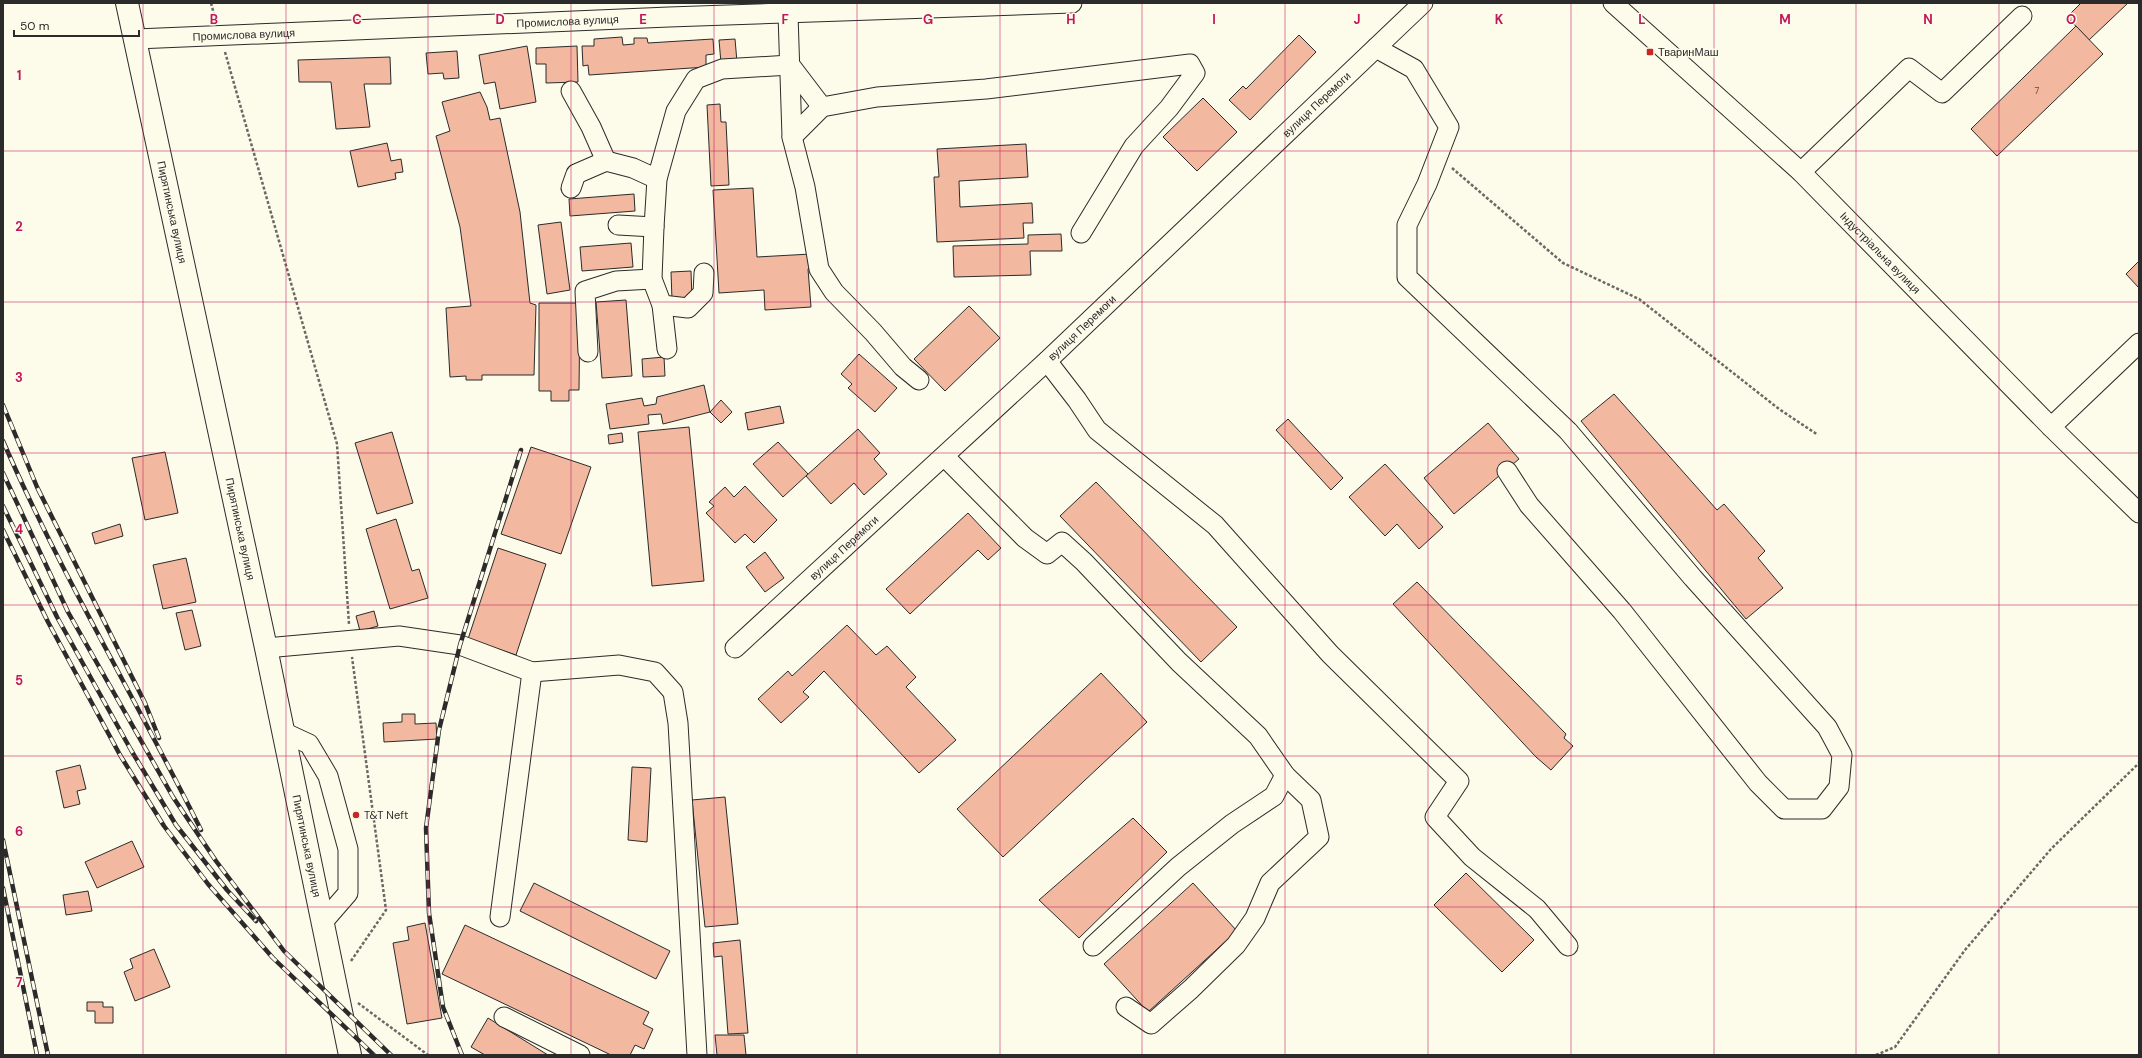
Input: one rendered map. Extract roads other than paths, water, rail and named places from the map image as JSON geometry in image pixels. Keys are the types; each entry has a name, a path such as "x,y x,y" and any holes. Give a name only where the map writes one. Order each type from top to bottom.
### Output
{"main road":[{"name":"Пирятинська вулиця","path":"127,3 136,39 164,178 266,648 350,1055"}],"street":[{"name":"Промислова вулиця","path":"136,39 669,10 788,14 873,7 1072,3"},
{"name":"вулиця Перемоги","path":"736,648 945,457 1424,3"},
{"name":"Індустріальна вулиця","path":"1613,3 1801,172 2051,427 2139,513"},
{"path":"788,14 792,137 805,188 819,269 834,292 873,332 903,367 919,380"},
{"path":"1801,172 1909,68 1942,93 2022,16"},
{"path":"1376,48 1414,69 1449,127 1438,156 1407,225 1407,276 1568,431 1693,578 1827,727 1842,755 1838,787 1822,810 1784,809 1758,783 1622,611 1529,505 1508,471"},
{"path":"792,137 822,107 877,97 986,90 1190,64 1195,73 1169,108 1134,146 1081,233"},
{"path":"790,66 822,107"},
{"path":"667,349 662,305 652,279 654,226 657,179 676,111 696,79 722,68 790,66"},
{"path":"571,91 592,127 606,161"},
{"path":"571,188 576,174 606,161 632,168 657,179"},
{"path":"618,225 654,226"},
{"path":"662,305 688,308 703,293 704,273"},
{"path":"588,352 585,291 616,281 652,279"},
{"path":"2051,427 2139,343"},
{"path":"1047,361 1098,430 1215,525 1330,654 1459,781 1436,817 1472,857 1537,909 1568,946"},
{"path":"945,457 1026,538 1036,546 1047,554 1062,542 1084,562 1179,662 1258,736 1285,775 1311,800 1319,836 1270,884 1255,918 1236,945 1191,989 1151,1024 1126,1007"},
{"path":"266,648 399,636 460,645 532,672 619,665 655,672 673,692 678,724 697,1055"},
{"path":"500,917 532,672"},
{"path":"283,732 310,744 328,776 348,849 348,893 322,923"},
{"path":"1093,946 1178,867 1232,824 1274,796 1285,775"},
{"path":"504,1017 580,1055"}],"railway":[{"path":"3,405 37,487 145,703 159,738"},
{"path":"3,441 49,540 201,830"},
{"path":"462,1055 443,1007 429,913 426,828 439,730 460,645 521,450"},
{"path":"3,473 68,612 173,797 216,861 284,951 391,1055"},
{"path":"3,506 57,617 131,750 176,825 227,890 256,921"},
{"path":"3,530 48,622 120,755 164,826 208,884 273,958 374,1055"},
{"path":"3,840 48,1055"},
{"path":"3,888 37,1055"}],"place":[{"name":"ТваринМаш","path":"1650,52"},
{"name":"T&T Neft","path":"356,815"}]}
